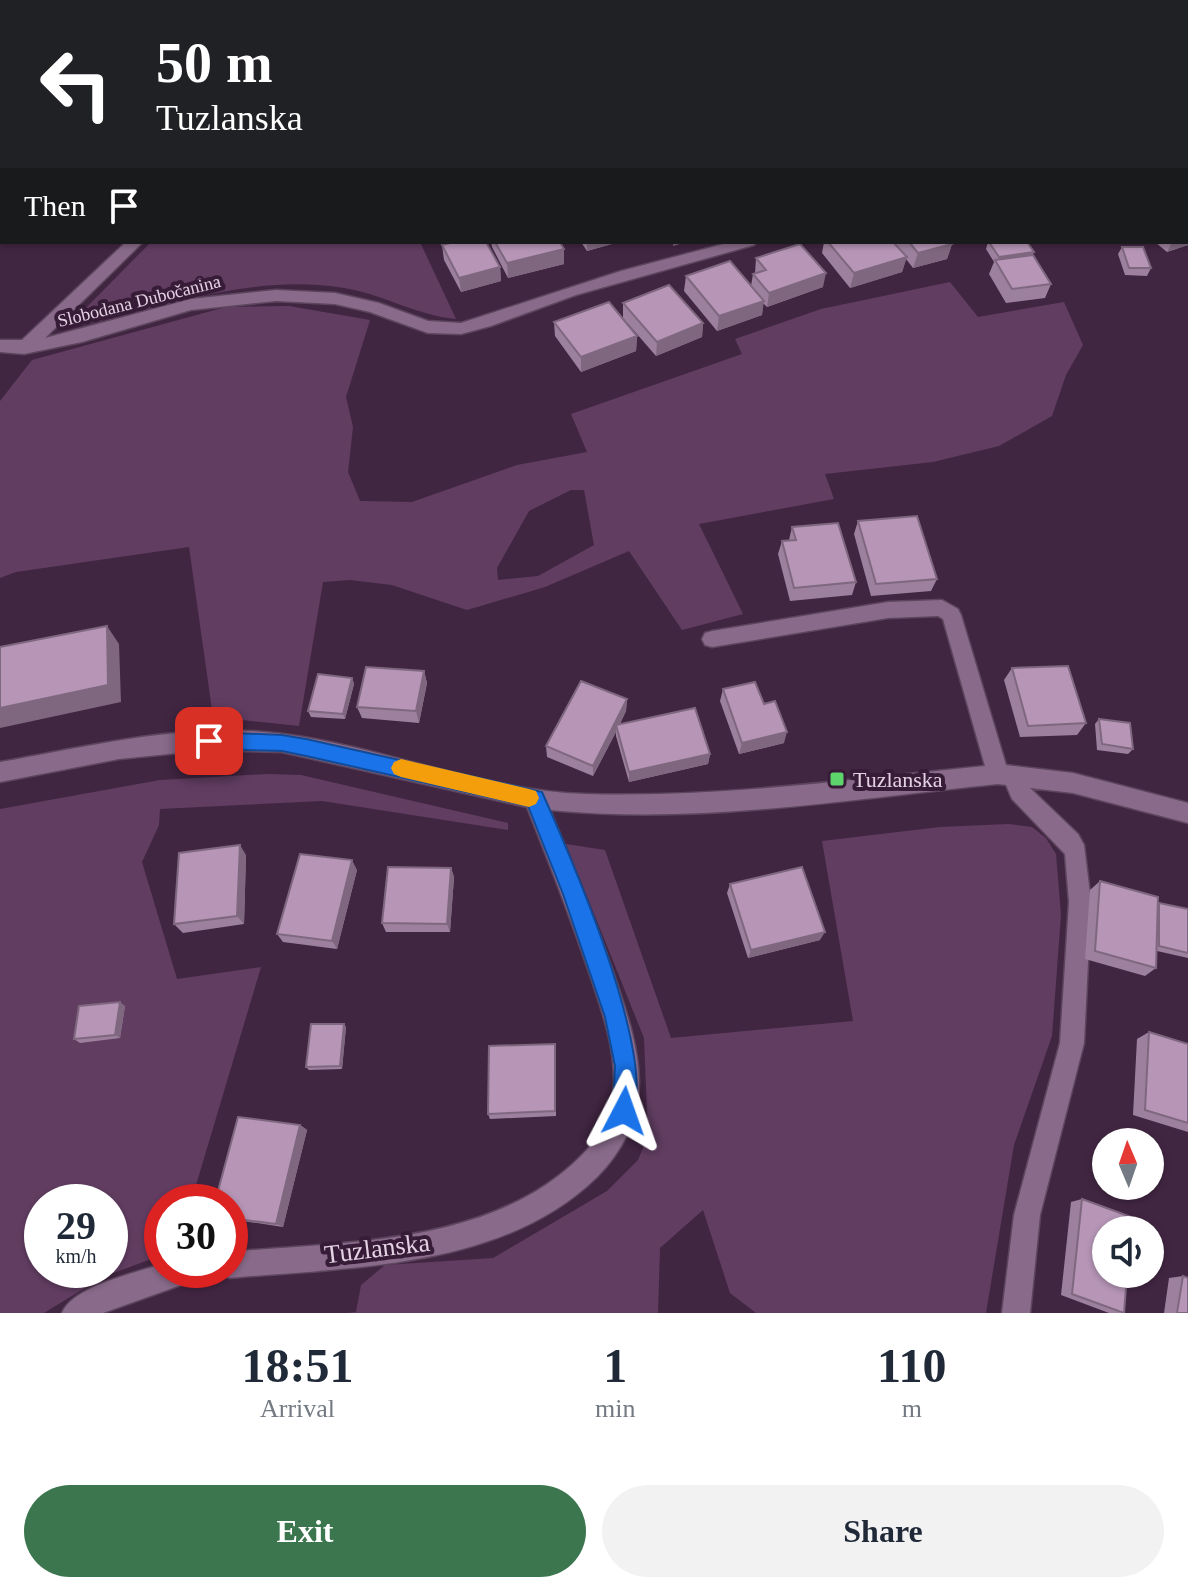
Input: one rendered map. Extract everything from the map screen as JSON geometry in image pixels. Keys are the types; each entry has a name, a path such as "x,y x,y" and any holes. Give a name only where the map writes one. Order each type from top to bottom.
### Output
{"street":[{"path":"24,348 133,244"},
{"name":"Slobodana Dubočanina","path":"0,346 24,348 215,300 281,294 334,296 377,308 423,327 449,329 472,326 545,299 742,244"},
{"path":"712,639 888,610 942,608 951,615 1005,775 1070,841 1076,852 1080,902 1072,1043 1027,1215 1016,1313"},
{"path":"0,772 119,750 209,741 282,743 535,799 585,804 660,805 798,796 1005,775 1073,783 1188,813"},
{"name":"Tuzlanska","path":"248,1263 429,1243 504,1224 546,1205 585,1176 617,1133 627,1088 616,1017 574,894 535,799"},
{"path":"76,1313 106,1296 144,1283"}],"shaded area":[{"path":"149,244 421,244 456,319 353,290 306,284 210,294 84,325 72,322"},
{"path":"950,282 978,317 1064,302 1083,345 1066,375 1052,416 999,446 933,462 825,474 834,499 699,524 743,614 682,630 629,551 545,587 467,610 392,585 350,580 323,582 299,726 213,717 189,547 16,572 0,578 0,401 32,360 226,307 289,306 370,320 346,397 353,427 348,472 360,501 412,502 517,465 587,452 571,414 742,354 735,339 821,309","holes":["571,490 584,490 594,545 538,576 498,580 497,568 529,511"]},
{"path":"301,775 508,823 508,830 322,801 160,809 159,825 142,862 177,979 261,967 196,1184 144,1184 144,1262 128,1268 128,1184 24,1184 24,1288 85,1288 44,1313 0,1313 0,809 160,780"},
{"path":"1009,824 1032,827 1046,838 1056,854 1061,915 1052,1036 1014,1145 986,1313 756,1313 730,1293 703,1210 660,1248 658,1313 346,1313 356,1312 361,1285 385,1265 493,1258 607,1191 638,1160 648,1136 644,1038 566,844 605,850 671,1038 853,1021 822,841 940,827"}],"building":[{"path":"487,244 500,267 459,278 442,245"},
{"path":"496,244 561,244 564,249 507,263"},
{"path":"800,244 826,273 769,293 753,274 766,270 756,258"},
{"path":"830,244 895,244 907,257 854,273"},
{"path":"911,244 952,244 918,253"},
{"path":"990,244 1028,244 1034,252 999,257"},
{"path":"1122,247 1143,247 1151,268 1129,268"},
{"path":"1033,255 1051,284 1012,289 995,260"},
{"path":"730,261 764,301 719,316 686,276"},
{"path":"669,285 703,323 657,342 623,303"},
{"path":"609,302 637,336 581,357 554,322"},
{"path":"917,516 937,579 876,584 858,521"},
{"path":"838,523 856,582 794,588 782,541 796,540 792,527"},
{"path":"107,626 108,685 0,708 0,647"},
{"path":"1068,666 1086,723 1028,726 1012,668"},
{"path":"366,667 424,671 416,711 357,707"},
{"path":"318,674 352,678 343,714 308,711"},
{"path":"581,681 627,699 593,766 546,746"},
{"path":"755,682 764,704 775,701 787,732 742,743 723,689"},
{"path":"695,708 710,754 629,772 616,725"},
{"path":"1099,719 1130,723 1133,749 1102,744"},
{"path":"240,845 237,916 174,924 179,853"},
{"path":"300,854 352,860 332,941 277,934"},
{"path":"388,867 451,868 447,924 382,923"},
{"path":"802,867 825,932 751,950 730,884"},
{"path":"1100,881 1158,897 1156,968 1095,951"},
{"path":"1159,903 1188,909 1188,953 1159,946"},
{"path":"120,1002 115,1035 74,1039 79,1006"},
{"path":"311,1024 344,1024 340,1066 306,1067"},
{"path":"1149,1032 1188,1044 1188,1123 1145,1110"},
{"path":"555,1044 555,1111 488,1114 489,1046"},
{"path":"238,1117 300,1125 276,1224 248,1220 248,1184 220,1184"},
{"path":"1082,1199 1128,1216 1092,1216 1092,1288 1126,1288 1124,1313 1072,1294"},
{"path":"1183,1276 1188,1278 1188,1313 1177,1313"}],"slow traffic":[{"path":"401,768 529,798"}],"place":[{"name":"Tuzlanska","path":"837,779"}],"route":[{"path":"209,741 282,743 306,747 535,799 574,894 616,1017 626,1066 624,1111"}]}
